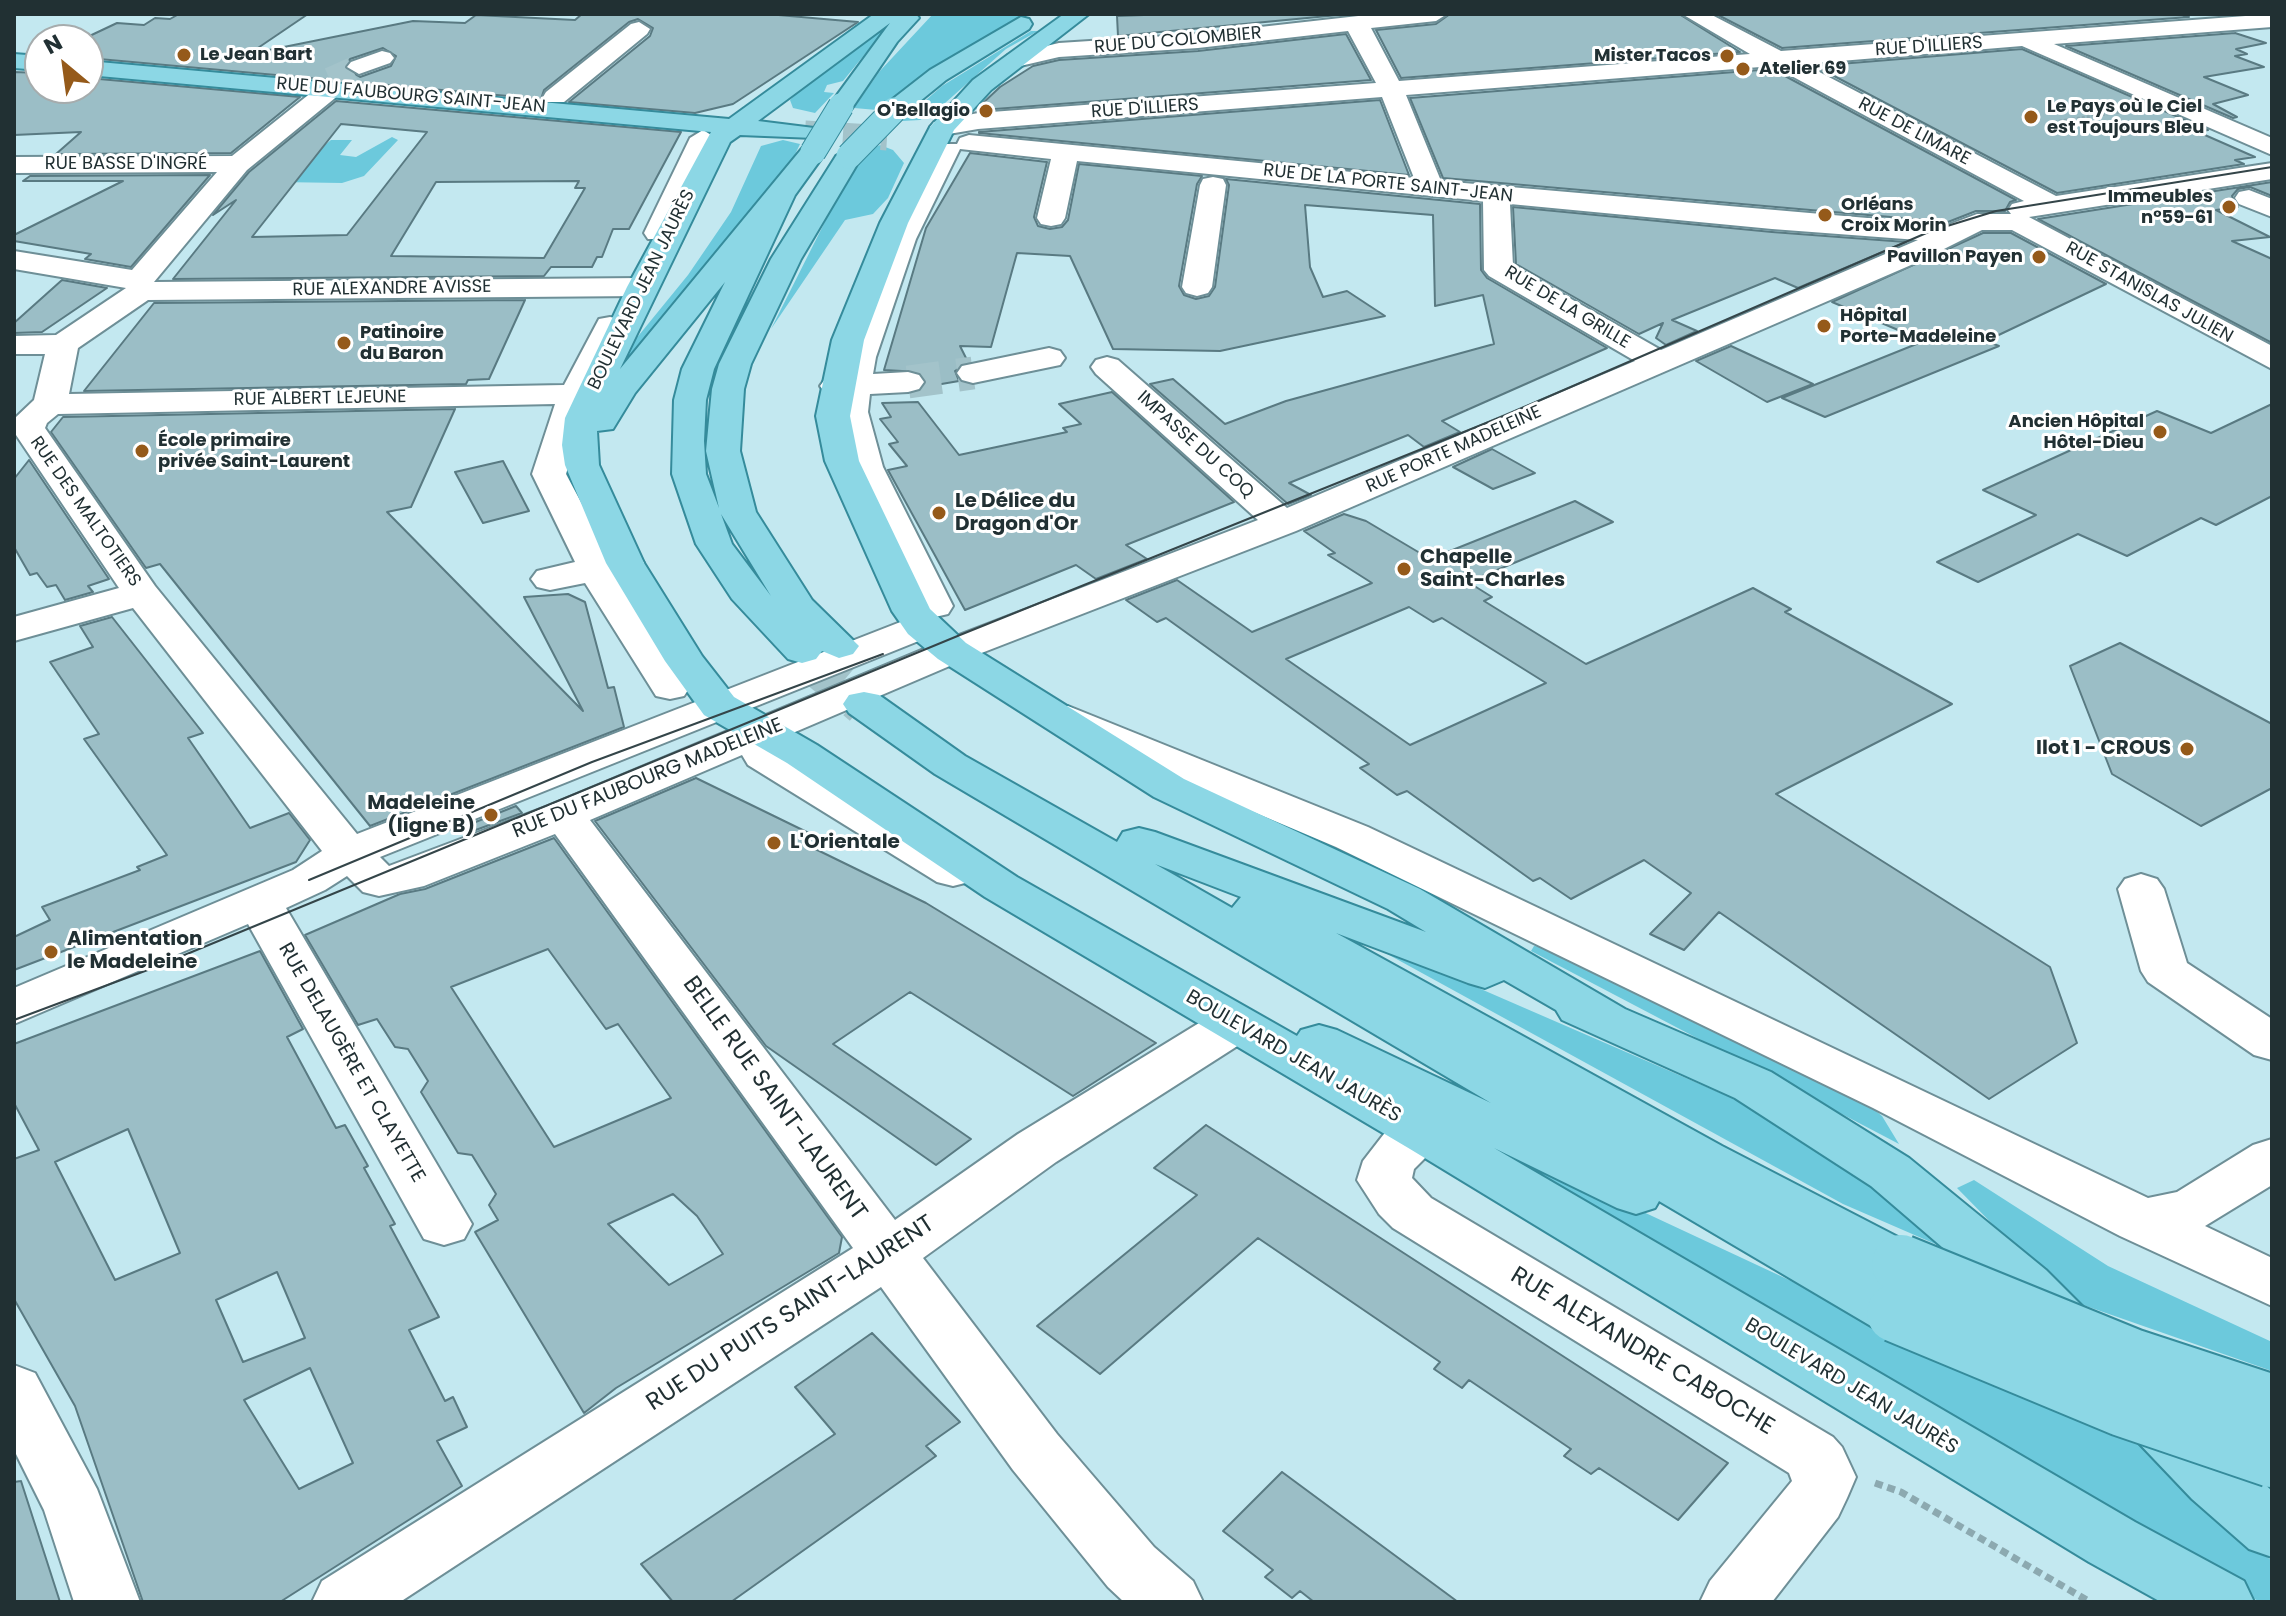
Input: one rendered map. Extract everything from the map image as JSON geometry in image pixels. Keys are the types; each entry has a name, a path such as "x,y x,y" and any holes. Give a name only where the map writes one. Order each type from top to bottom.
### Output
{"main road":[{"name":"BOULEVARD JEAN JAURÈS","path":"635,287 719,138 888,14"},
{"name":"BOULEVARD JEAN JAURÈS","path":"807,656 745,591 714,544 689,474 687,441 690,400 698,369 811,136 841,106 889,37 913,14"},
{"path":"913,133 938,75 1040,14"},
{"path":"839,646 797,607 738,512 723,451 728,389 735,364 786,259 849,156 913,133 990,85 1016,60 1078,14"},
{"name":"RUE DU FAUBOURG SAINT-JEAN","path":"104,69 326,85 733,125 811,136"},
{"name":"BOULEVARD JEAN JAURÈS","path":"582,465 607,409 621,389 782,194"},
{"path":"846,386 833,416 842,461 911,611 1051,711 1169,788 1404,899 1606,1018"},
{"name":"BOULEVARD JEAN JAURÈS","path":"583,394 579,445 582,465 612,567 719,706 762,745 802,754 1001,887 1227,1029 2215,1601"},
{"path":"1899,1288 1703,1160 978,751 877,698 950,765 1899,1288 2122,1407 2272,1458"},
{"path":"1139,842 1606,1018 1753,1085 1890,1172 2026,1286 2214,1480 2272,1529"},
{"path":"941,845 1284,1025 1606,1180 1899,1288 2272,1404"}],"street":[{"name":"RUE DU COLOMBIER","path":"1016,60 1041,54 1436,14"},
{"name":"RUE DE LIMARE","path":"1693,14 2051,205"},
{"path":"1978,19 2272,147"},
{"name":"RUE D'ILLIERS","path":"913,133 978,121 2272,20"},
{"path":"1352,23 1360,29 1390,89 1428,179 1426,187"},
{"path":"554,98 639,29"},
{"path":"966,113 990,85 1041,54"},
{"path":"14,345 63,344 140,286 238,164 326,85"},
{"path":"990,85 1028,86"},
{"name":"RUE D'ILLIERS","path":"1106,87 1347,91"},
{"name":"RUE DE LA PORTE SAINT-JEAN","path":"913,133 1066,152 1218,176 1426,187 1772,221 1964,228 2021,218"},
{"path":"908,382 846,386 860,357 902,239 913,133"},
{"path":"670,687 612,567 549,474 583,394 703,138"},
{"path":"1051,218 1066,152"},
{"name":"RUE BASSE D'INGRÉ","path":"14,165 238,164"},
{"path":"2021,218 2051,205 2272,171"},
{"path":"1197,287 1218,176"},
{"name":"RUE DE LA GRILLE","path":"1496,194 1499,270 1657,361"},
{"name":"RUE STANISLAS JULIEN","path":"2021,218 2272,359"},
{"name":"RUE PORTE MADELEINE","path":"936,628 1283,523 1908,256 1964,228"},
{"name":"RUE ALEXANDRE AVISSE","path":"14,260 140,286 635,287"},
{"name":"RUE DES MALTOTIERS","path":"63,344 32,414 31,434 142,594 348,854"},
{"path":"973,373 1049,358"},
{"name":"IMPASSE DU COQ","path":"1107,367 1283,523"},
{"name":"RUE ALBERT LEJEUNE","path":"32,414 583,394"},
{"path":"550,579 612,567"},
{"path":"14,629 142,594"},
{"name":"RUE DU FAUBOURG MADELEINE","path":"14,1007 309,880 348,854 719,706 936,628"},
{"name":"RUE DU FAUBOURG MADELEINE","path":"348,854 379,882 408,876 564,815 762,745 936,628"},
{"path":"1051,711 1352,837 1891,1095 2272,1284"},
{"name":"BOULEVARD JEAN JAURÈS","path":"762,745 1227,1029"},
{"name":"BELLE RUE SAINT-LAURENT","path":"564,815 1045,1463 1131,1567 1170,1602"},
{"path":"2141,889 2165,971 2272,1043"},
{"name":"RUE DELAUGÈRE ET CLAYETTE","path":"259,902 444,1224"},
{"name":"RUE DU PUITS SAINT-LAURENT","path":"345,1602 888,1254 1037,1148 1227,1029"},
{"name":"RUE ALEXANDRE CABOCHE","path":"1418,1140 1390,1161 1384,1180 1412,1213 1811,1455 1820,1466 1825,1477 1816,1498 1733,1602"},
{"path":"2140,1221 2192,1209 2272,1159"},
{"path":"14,1390 75,1508 107,1602"}],"path":[{"path":"2054,122 2121,112"},
{"path":"2067,120 2074,124"},
{"path":"1901,1492 2090,1602"}],"shaded area":[{"path":"933,14 1031,14 963,49 877,110 854,108 879,72"},
{"path":"898,15 903,15 874,43 843,81 827,85 824,92 834,93 815,113 793,108 790,100 809,81"},
{"path":"1031,31 1038,31 1006,49 936,111 920,120 902,121 942,86"},
{"path":"392,137 398,140 364,176 342,183 279,182 331,140 352,140 340,155 356,157"},
{"path":"783,140 800,144 791,163 634,357 627,358 626,351 688,275 731,212 761,146"},
{"path":"880,145 893,150 904,163 888,198 873,214 845,220 771,329 841,190 869,150"},
{"path":"1534,946 1544,947 1852,1091 1882,1116 1899,1144 1531,951"},
{"path":"1384,947 1732,1098 1817,1144 1963,1256 1843,1204 1380,950"},
{"path":"1412,1104 2177,1461 2214,1513 2272,1561 2272,1602 2260,1602 1871,1378"},
{"path":"1974,1180 2108,1266 2272,1342 2272,1371 2066,1299 1957,1188"}],"building":[{"path":"179,14 308,14 249,54 413,21 465,23 476,15 575,20 582,14 767,14 858,22 733,104 695,113 569,102 650,36 653,28 638,19 629,22 544,90 541,99 104,59 104,29 117,23 144,25 155,18 170,19","holes":["383,48 396,56 391,66 360,77 344,68 350,59"]},
{"path":"1349,14 1118,36 1117,16"},
{"path":"1450,14 1679,14 1740,52 1401,78 1376,30 1436,24"},
{"path":"1716,14 2179,14 2189,17 1782,48"},
{"path":"2235,33 2266,43 2236,49 2247,54 2235,56 2264,67 2204,77 2248,95 2213,104 2237,117 2233,118 2066,46"},
{"path":"1346,34 1371,80 982,110 983,103 1000,87 1033,66 1059,60 1198,51"},
{"path":"2022,49 2208,130 2198,132 2255,157 2235,160 2244,164 2057,193 1815,66"},
{"path":"1772,69 2016,200 2010,202 2005,211 1976,211 1948,222 1443,178 1410,98"},
{"path":"14,72 24,72 24,104 104,104 104,79 300,97 231,153 56,154 81,132 14,135"},
{"path":"1380,100 1409,175 979,133 979,132"},
{"path":"336,101 681,132 629,229 613,229 602,257 597,257 592,267 551,267 544,276 173,279 236,200 213,215 249,172","holes":["341,124 427,132 347,235 252,237","579,181 575,188 585,188 544,258 391,256 436,182"]},
{"path":"970,153 1047,162 1034,217 1038,226 1050,229 1062,227 1068,220 1079,164 1202,176 1197,184 1179,286 1184,295 1196,299 1209,296 1215,287 1229,185 1226,179 1480,204 1481,270 1487,278 1607,348 1442,421 1460,432 1424,447 1408,435 1289,483 1311,495 1288,504 1150,384 1173,379 1225,424 1286,401 1494,344 1483,295 1435,306 1433,215 1305,205 1310,267 1323,297 1347,291 1385,316 1220,351 1113,349 1070,256 1017,253 991,347 960,346 968,362 955,371 959,381 924,387 927,382 920,372 884,370 926,228"},
{"path":"210,175 131,267 85,259 91,254 14,241 14,235 123,181 23,181 30,176"},
{"path":"2272,182 2272,196 2250,187 2238,189 2232,196 2238,207 2216,210 2270,237 2232,241 2272,259 2272,343 2038,219"},
{"path":"1513,207 1906,242 1798,288 1775,278 1672,320 1697,331 1666,345 1656,338 1663,323 1639,334 1516,264"},
{"path":"1983,233 2011,233 2106,284 1986,341 1999,346 1825,417 1782,398 1924,341 1832,302"},
{"path":"62,280 107,288 42,332 14,333 14,323"},
{"path":"525,300 489,379 468,380 466,384 84,391 154,303"},
{"path":"1731,346 1813,384 1767,402 1696,361"},
{"path":"1112,392 1234,502 1126,545 1147,559 1096,579 1076,565 965,610 888,470 907,466 889,444 898,442 880,419 891,417 882,403 918,402 959,455 1067,432 1063,428 1081,424 1059,404"},
{"path":"2272,404 2272,496 2216,525 2201,518 2127,556 2078,534 1978,582 1937,562 2036,515 1983,490 2157,411 2211,433"},
{"path":"455,409 411,507 387,512 583,711 524,597 568,594 585,602 608,688 614,687 624,727 370,826 160,564 146,568 51,432 63,417"},
{"path":"1492,449 1535,473 1493,489 1453,467"},
{"path":"29,460 109,579 88,586 93,592 65,600 56,585 47,587 37,573 30,575 14,547 14,479"},
{"path":"503,461 529,511 483,523 455,472"},
{"path":"1575,501 1613,522 1468,582 1492,597 1484,601 1586,664 1753,588 1791,609 1785,612 1952,704 1776,794 2050,967 2077,1043 1989,1099 1719,912 1684,950 1650,934 1691,893 1644,860 1571,899 1540,878 1533,881 1407,791 1397,795 1360,768 1369,764 1166,618 1157,622 1126,600 1177,580 1252,632 1372,583 1328,555 1335,553 1304,531 1344,514 1366,521 1430,559","holes":["1409,607 1433,622 1442,618 1546,683 1410,745 1286,659"]},
{"path":"112,617 203,733 188,738 250,828 289,813 310,840 296,862 14,970 14,937 50,920 42,907 140,870 137,867 167,855 84,739 99,734 50,662 93,647 80,626"},
{"name":"Ilot 1 - CROUS","path":"2120,643 2272,724 2272,788 2201,826 2112,774 2070,666"},
{"path":"696,778 817,837 803,843 926,903 1156,1043 1073,1096 910,992 833,1044 971,1139 936,1165 766,1046 595,821"},
{"path":"516,806 522,813 473,831 468,825"},
{"path":"554,838 842,1237 839,1253 616,1388 584,1413 475,1232 498,1220 489,1205 496,1194 472,1155 458,1153 421,1092 428,1081 408,1049 395,1047 377,1019 358,1025 305,935 400,894 425,889","holes":["548,949 606,1029 618,1024 671,1098 554,1147 451,987","673,1194 697,1216 723,1254 669,1285 608,1224"]},
{"path":"260,951 303,1029 287,1037 336,1128 345,1125 368,1166 364,1168 395,1224 390,1226 439,1317 409,1330 445,1401 453,1397 467,1427 437,1441 462,1486 280,1602 143,1602 75,1406 14,1299 14,1159 39,1150 14,1103 14,1044","holes":["128,1129 180,1253 115,1280 55,1162","277,1272 305,1338 243,1362 216,1300","310,1368 353,1463 299,1489 244,1400"]},
{"path":"1206,1125 1728,1463 1678,1520 1599,1468 1591,1474 1564,1456 1571,1449 1469,1380 1462,1388 1434,1369 1440,1362 1258,1238 1100,1374 1037,1326 1197,1195 1154,1168"},
{"path":"872,1333 960,1422 926,1446 936,1456 731,1602 673,1602 641,1564 835,1434 795,1387"},
{"path":"1282,1472 1458,1602 1314,1602 1300,1591 1292,1598 1265,1577 1273,1570 1223,1531"},
{"path":"21,1481 60,1602 14,1602 14,1482"}],"tunnel":[{"path":"330,80 359,67"},
{"path":"805,133 887,138"},
{"path":"908,382 973,373"},
{"path":"807,656 864,704"}],"tram line":[{"path":"14,1020 153,968 960,635 1506,415 1931,231 1996,211 2272,167"},
{"path":"309,880 592,762 883,654"}],"place":[{"name":"Le Jean Bart","path":"184,55"},
{"name":"Mister Tacos","path":"1727,56"},
{"name":"Atelier 69","path":"1743,69"},
{"name":"O'Bellagio","path":"986,111"},
{"name":"Le Pays où le Ciel est Toujours Bleu","path":"2031,117"},
{"name":"Immeubles n°59-61","path":"2229,207"},
{"name":"Orléans Croix Morin","path":"1825,215"},
{"name":"Pavillon Payen","path":"2039,257"},
{"name":"Hôpital Porte-Madeleine","path":"1824,326"},
{"name":"Patinoire du Baron","path":"344,343"},
{"name":"Ancien Hôpital Hôtel-Dieu","path":"2160,432"},
{"name":"École primaire privée Saint-Laurent","path":"142,451"},
{"name":"Le Délice du Dragon d'Or","path":"939,513"},
{"name":"Chapelle Saint-Charles","path":"1404,569"},
{"name":"Ilot 1 - CROUS","path":"2187,749"},
{"name":"Madeleine (ligne B)","path":"491,815"},
{"name":"L'Orientale","path":"774,843"},
{"name":"Alimentation le Madeleine","path":"51,952"}]}
